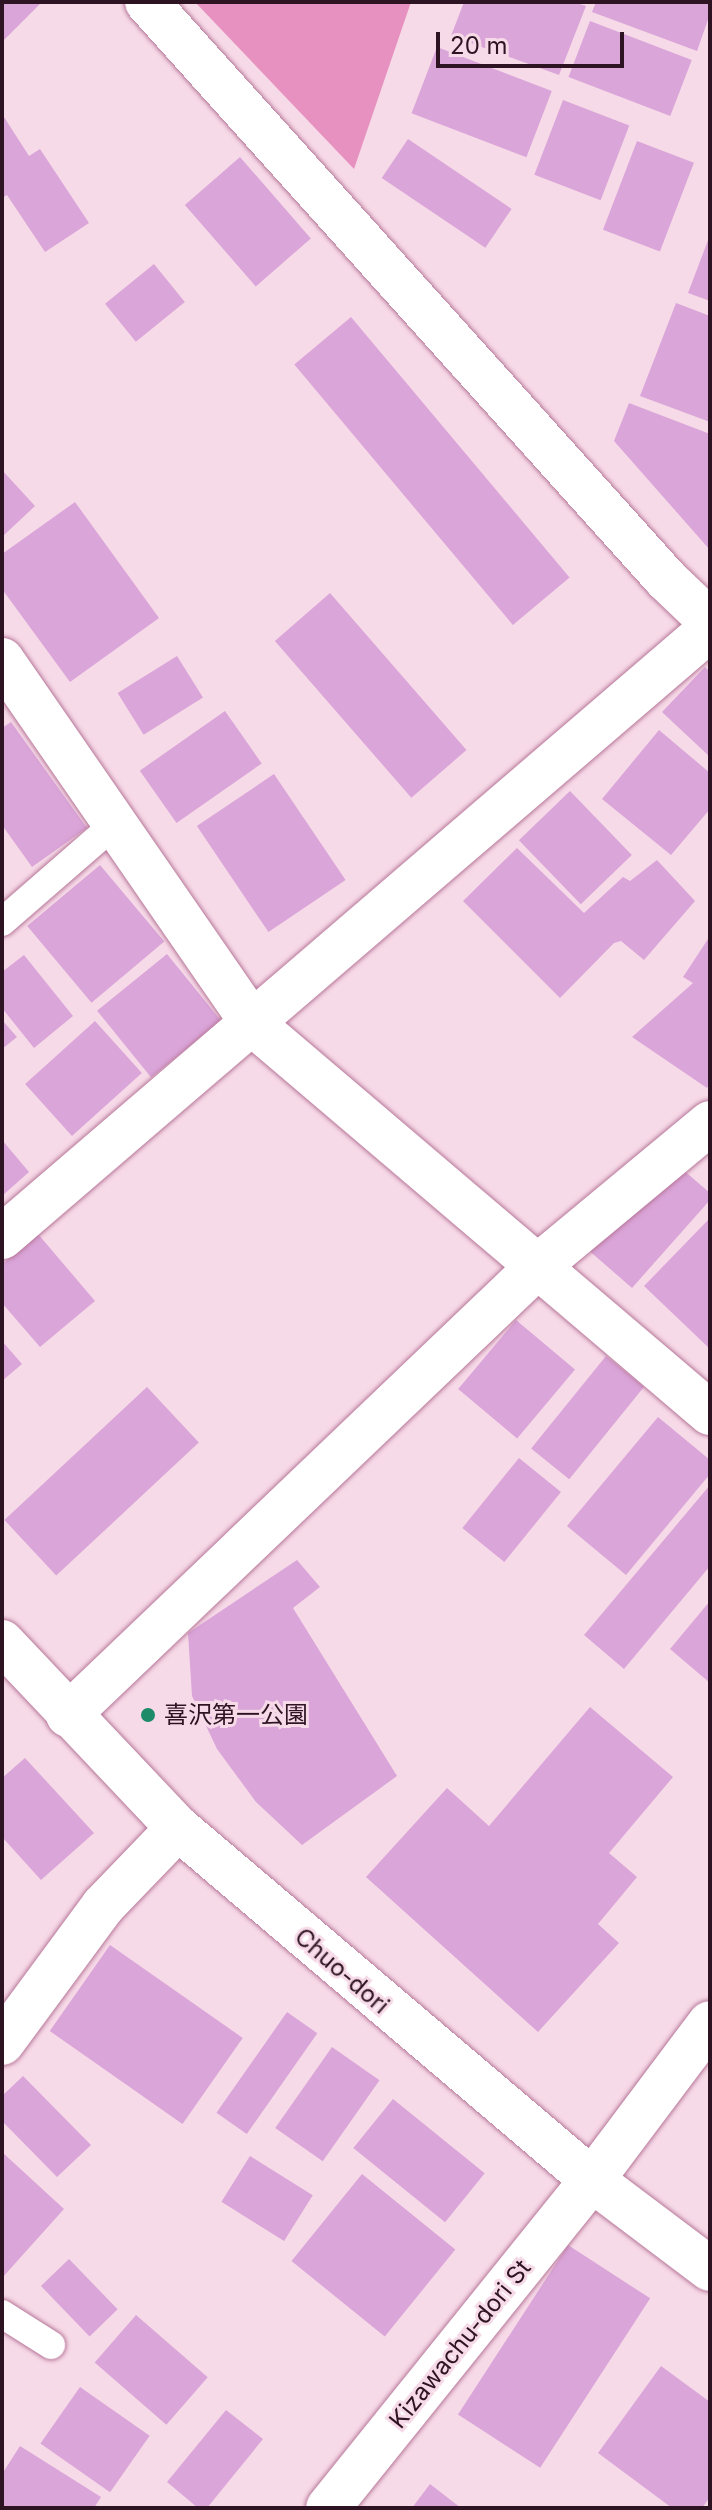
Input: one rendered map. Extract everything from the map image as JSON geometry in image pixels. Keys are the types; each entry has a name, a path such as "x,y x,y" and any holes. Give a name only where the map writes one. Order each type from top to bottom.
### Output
{"street":[{"path":"147,2 666,579 710,621"},
{"path":"2,1237 254,1025 710,629"},
{"path":"2,660 254,1025 710,1413"},
{"path":"68,1715 538,1266 710,1123"},
{"name":"Chuo-dori","path":"2,1642 178,1828 592,2180 710,2269"},
{"path":"2,2043 103,1906 178,1828"},
{"name":"Kizawachu-dori St","path":"328,2508 592,2180 710,2023"}],"lane":[{"path":"2,922 116,823"},
{"path":"2,2314 51,2345"}],"shaded area":[{"path":"195,2 411,2 354,169"}],"building":[{"path":"2,2 42,2 2,42"},
{"path":"464,2 573,2 586,6 559,75 451,36"},
{"path":"596,2 710,2 710,14 697,51 592,12"},
{"path":"590,21 692,60 670,116 568,77"},
{"path":"437,47 552,91 526,157 412,113"},
{"path":"563,100 629,125 601,200 534,175"},
{"path":"4,117 29,156 40,149 89,223 45,252 7,195 2,198"},
{"path":"408,139 512,209 485,248 382,178"},
{"path":"637,141 694,163 660,252 603,230"},
{"path":"240,157 311,239 256,286 185,205"},
{"path":"710,235 710,301 688,293"},
{"path":"154,264 185,302 136,342 105,304"},
{"path":"676,303 710,316 710,422 640,396"},
{"path":"351,317 570,577 513,625 294,365"},
{"path":"629,403 710,434 710,550 614,441"},
{"path":"2,470 35,506 2,537"},
{"path":"75,502 159,618 70,682 2,589 2,554"},
{"path":"330,593 466,750 411,798 275,641"},
{"path":"177,656 203,698 144,735 118,693"},
{"path":"705,667 710,672 710,757 662,712"},
{"path":"225,711 262,763 177,823 140,771"},
{"path":"11,722 87,828 32,867 2,825 2,728"},
{"path":"659,730 710,773 710,809 671,855 602,799"},
{"path":"274,774 346,880 268,932 197,826"},
{"path":"570,791 632,855 581,904 519,840"},
{"path":"517,848 584,913 623,877 630,881 657,860 695,901 644,960 621,941 614,943 560,998 463,901"},
{"path":"100,865 164,942 92,1003 27,926"},
{"path":"710,936 710,1082 707,1088 632,1037 693,983 683,977"},
{"path":"167,954 221,1021 151,1077 97,1011"},
{"path":"24,955 73,1016 34,1048 2,1008 2,972"},
{"path":"2,1020 17,1037 2,1049"},
{"path":"95,1021 142,1073 72,1136 25,1084"},
{"path":"2,1140 29,1172 2,1196"},
{"path":"674,1162 710,1193 710,1200 632,1288 586,1248"},
{"path":"710,1218 710,1349 644,1286"},
{"path":"38,1234 95,1301 40,1347 2,1303 2,1264"},
{"path":"516,1320 575,1369 517,1438 458,1389"},
{"path":"2,1341 22,1364 2,1381"},
{"path":"606,1356 644,1387 569,1479 531,1448"},
{"path":"147,1387 199,1443 56,1576 4,1520"},
{"path":"658,1417 710,1460 710,1474 626,1575 567,1526"},
{"path":"519,1458 561,1492 504,1562 462,1528"},
{"path":"710,1485 710,1566 624,1669 584,1635"},
{"path":"297,1560 320,1587 293,1608 397,1776 302,1845 256,1802 217,1749 192,1696 188,1633"},
{"path":"710,1601 710,1683 670,1649"},
{"path":"590,1707 673,1777 609,1853 637,1877 598,1924 619,1943 538,2032 366,1877 447,1788 489,1826"},
{"path":"25,1758 94,1833 41,1880 2,1837 2,1778"},
{"path":"110,1945 243,2038 182,2124 50,2031"},
{"path":"287,2012 317,2033 247,2134 216,2113"},
{"path":"332,2047 380,2080 323,2161 275,2128"},
{"path":"23,2076 91,2145 57,2177 2,2121 2,2096"},
{"path":"393,2099 485,2173 445,2222 353,2148"},
{"path":"2,2152 64,2209 2,2278"},
{"path":"250,2156 313,2195 284,2241 221,2202"},
{"path":"362,2174 455,2250 385,2337 292,2261"},
{"path":"568,2245 650,2298 540,2468 458,2414"},
{"path":"69,2259 118,2309 90,2336 41,2286"},
{"path":"136,2315 208,2377 166,2425 95,2363"},
{"path":"661,2366 710,2402 710,2497 702,2508 672,2508 598,2453"},
{"path":"80,2387 150,2436 110,2492 40,2444"},
{"path":"226,2410 263,2439 207,2508 198,2508 167,2482"},
{"path":"20,2446 101,2497 94,2508 2,2508 2,2474"},
{"path":"430,2484 461,2508 412,2508"}],"place":[{"name":"喜沢第一公園","path":"148,1715"}]}
